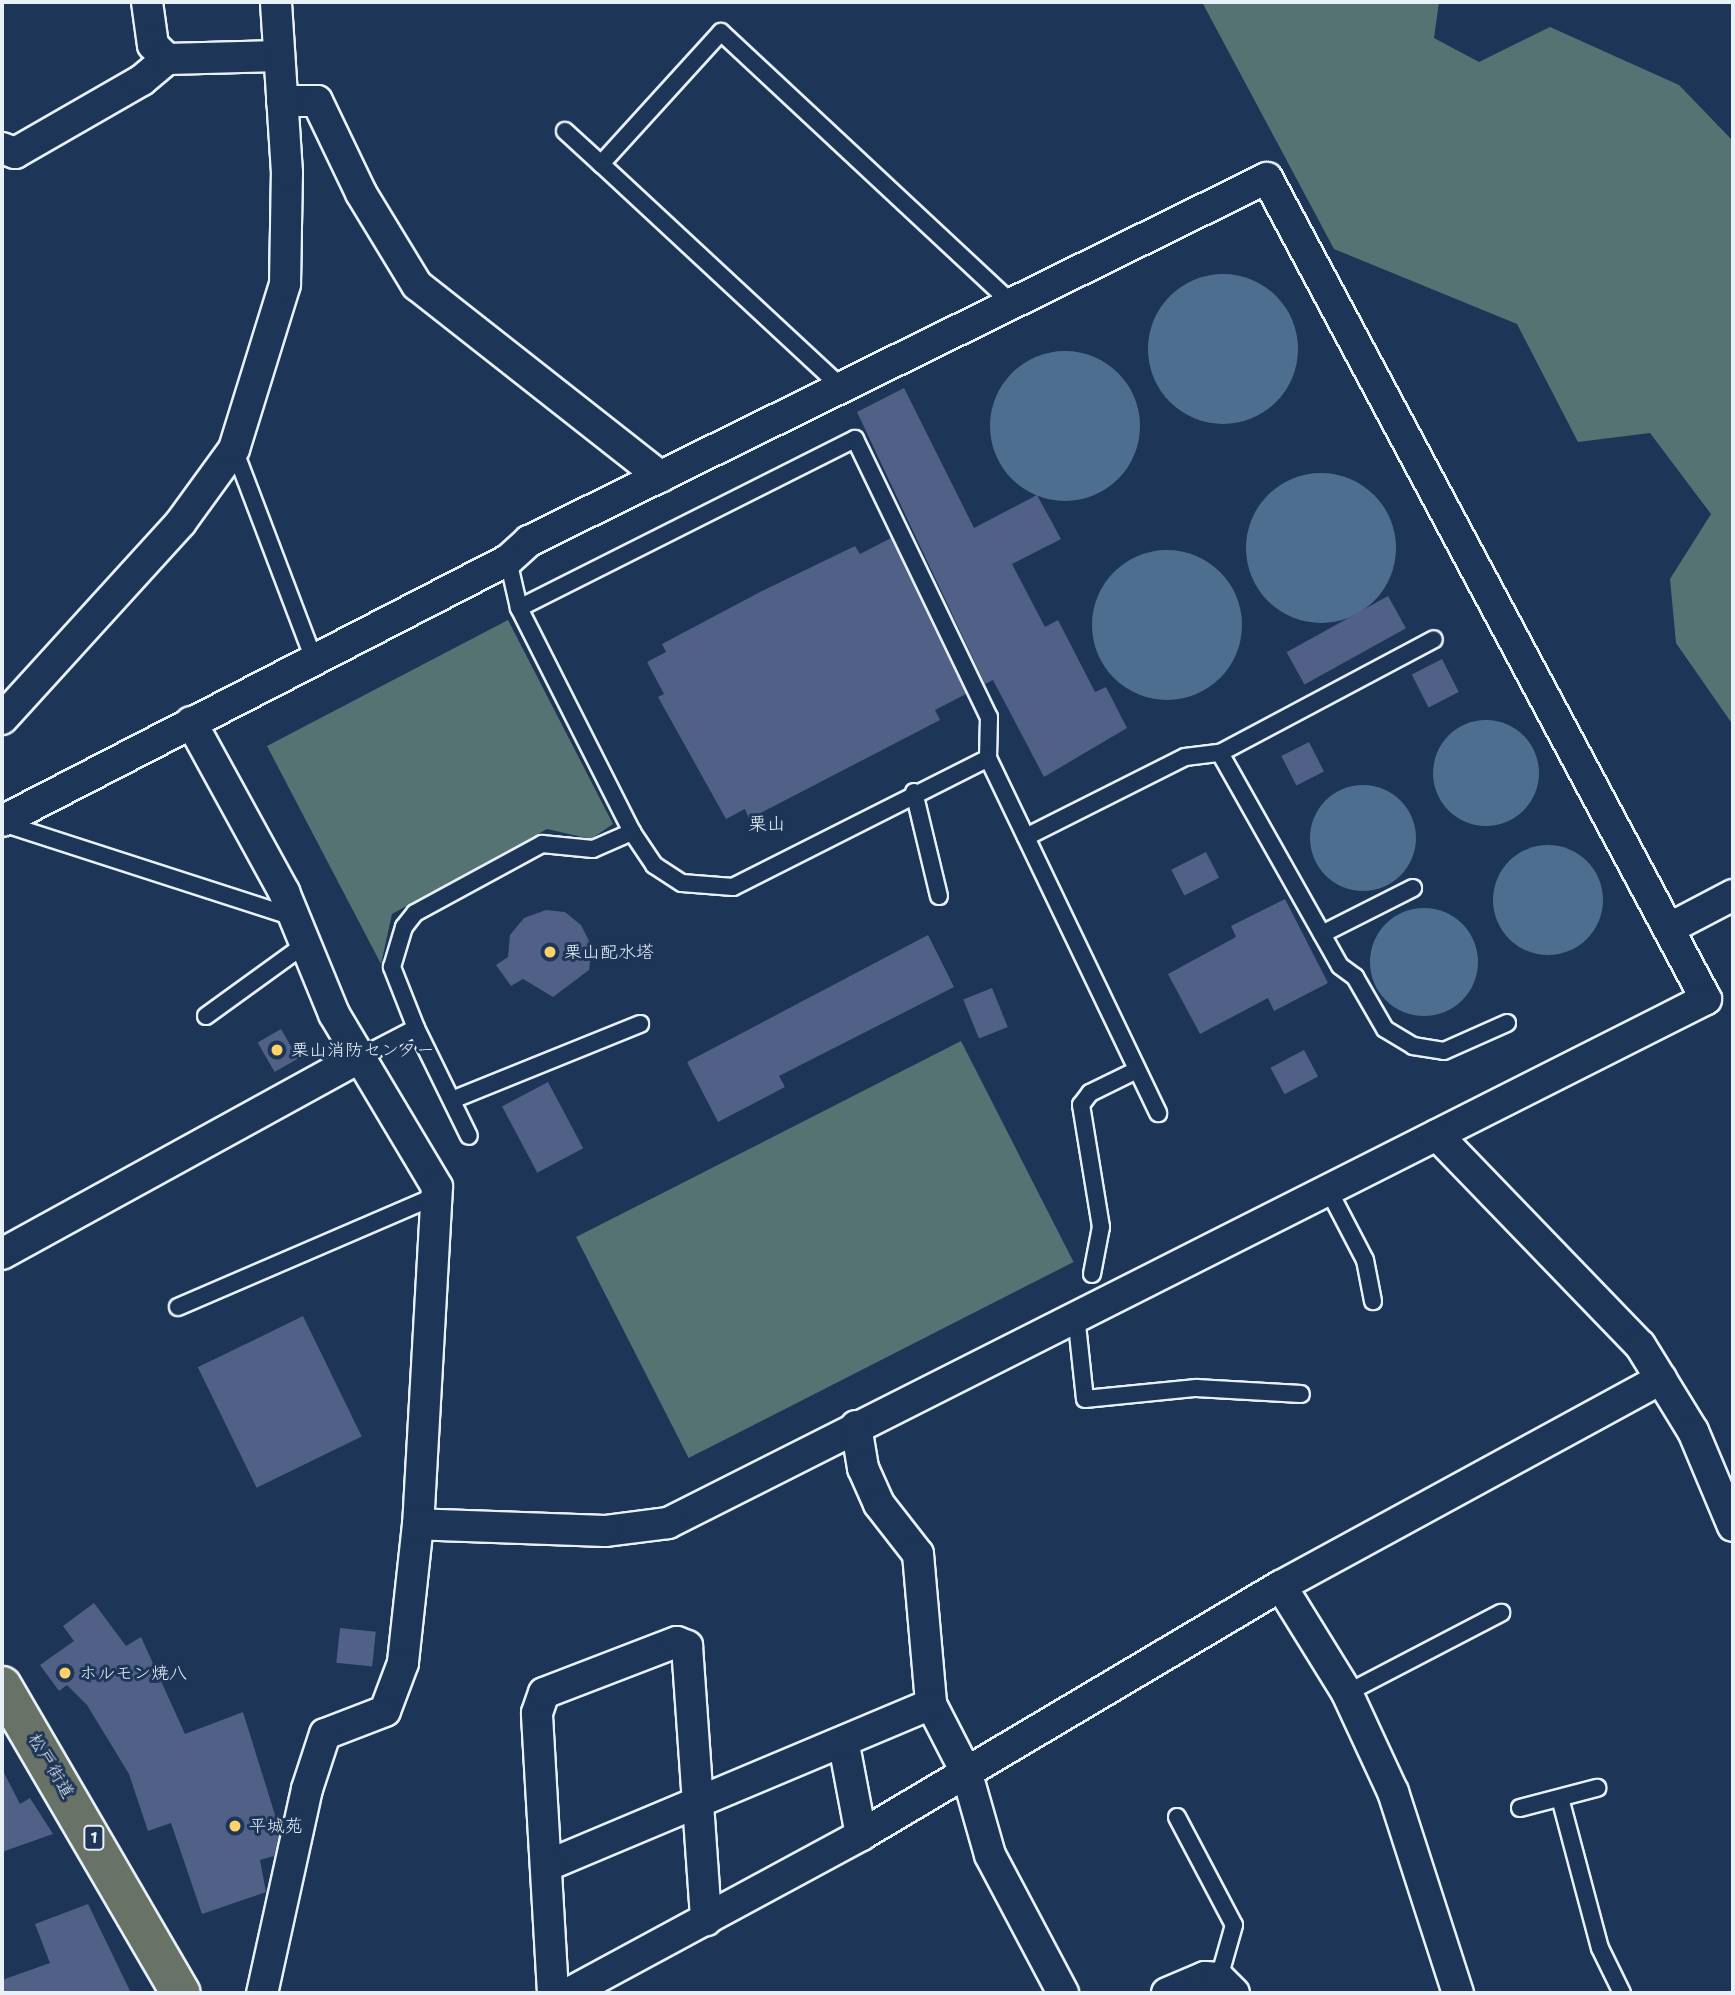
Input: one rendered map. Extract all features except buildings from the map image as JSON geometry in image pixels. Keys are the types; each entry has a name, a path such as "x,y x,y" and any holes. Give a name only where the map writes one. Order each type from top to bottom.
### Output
{"main road":[{"name":"松戸街道","path":"2,1686 181,1993"}],"street":[{"path":"147,2 153,45 167,59"},
{"path":"2,719 181,522 234,449 285,284 282,101 276,2"},
{"path":"2,148 15,153 142,80 167,59 279,56"},
{"path":"282,101 317,101 361,193 417,285 661,477"},
{"path":"2,822 508,560 529,541 661,477 839,385 1267,178 1706,999 856,1426 641,1531 418,1524"},
{"path":"191,722 302,931 334,1014 436,1196 418,1524 403,1663 385,1711 325,1734 262,1993"},
{"path":"1670,928 1733,895"},
{"path":"2,1254 360,1057"},
{"path":"1437,1135 1615,1314 1661,1379 1693,1431 1733,1526"},
{"path":"569,1993 968,1774 1281,1586 1661,1379"},
{"path":"856,1426 863,1468 879,1504 918,1554 931,1704 968,1774 990,1855 1063,1993"},
{"path":"1281,1586 1347,1693 1393,1792 1458,1993"},
{"path":"553,1993 537,1713 544,1693 677,1642 687,1646 706,1920"},
{"path":"546,1866 697,1807 844,1745 931,1704"},
{"path":"844,1745 861,1835"},
{"path":"1167,1993 1191,1980 1227,1986"}],"lane":[{"path":"601,164 721,32 1011,302"},
{"path":"565,131 839,385"},
{"path":"519,608 855,439 989,717 988,758 1158,1113"},
{"path":"234,449 314,660"},
{"path":"508,560 519,608 632,832 654,865 682,883 733,887 914,792 988,758"},
{"path":"1026,837 1185,757 1220,753 1434,639"},
{"path":"1220,753 1322,934 1385,1029 1413,1046 1444,1051 1507,1023"},
{"path":"914,792 939,896"},
{"path":"2,822 302,931 206,1016"},
{"path":"469,1136 416,1028 391,967 404,927 415,913 542,844 593,849 632,832"},
{"path":"1322,934 1413,888"},
{"path":"452,1100 640,1024"},
{"path":"360,1057 416,1028"},
{"path":"1092,1274 1101,1227 1081,1105 1090,1093 1137,1070"},
{"path":"1328,1189 1365,1260 1373,1301"},
{"path":"178,1307 436,1196"},
{"path":"1076,1315 1085,1399 1196,1388 1301,1394"},
{"path":"1347,1693 1501,1613"},
{"path":"1520,1808 1597,1788"},
{"path":"1560,1798 1600,1948 1622,1993"},
{"path":"1177,1817 1234,1925 1227,1986"}],"green space":[{"path":"1202,2 1439,2 1434,38 1479,62 1550,27 1679,85 1733,141 1733,725 1676,643 1670,579 1711,514 1650,433 1578,442 1517,324 1334,249"},
{"path":"508,620 613,824 591,839 547,829 392,914 381,964 267,746"},
{"path":"961,1041 1074,1262 689,1458 576,1237"}],"water":[{"path":"1223,274 1252,279 1276,296 1293,320 1298,349 1293,378 1276,402 1252,419 1223,424 1194,419 1170,402 1153,378 1148,349 1153,320 1170,296 1194,279"},
{"path":"1065,351 1094,356 1118,373 1135,397 1140,426 1135,455 1118,479 1094,496 1065,501 1036,496 1012,479 995,455 990,426 995,397 1012,373 1036,356"},
{"path":"1321,473 1350,478 1374,495 1391,519 1396,548 1391,577 1374,601 1350,618 1321,623 1292,618 1268,601 1251,577 1246,548 1251,519 1268,495 1292,478"},
{"path":"1167,550 1196,555 1220,572 1237,596 1242,625 1237,654 1220,678 1196,695 1167,700 1138,695 1114,678 1097,654 1092,625 1097,596 1114,572 1138,555"},
{"path":"1486,720 1506,724 1523,736 1535,753 1539,773 1535,793 1523,810 1506,822 1486,826 1466,822 1449,810 1437,793 1433,773 1437,753 1449,736 1466,724"},
{"path":"1363,785 1383,789 1400,801 1412,818 1416,838 1412,858 1400,875 1383,887 1363,891 1343,887 1326,875 1314,858 1310,838 1314,818 1326,801 1343,789"},
{"path":"1548,845 1569,849 1587,861 1599,879 1603,900 1599,921 1587,939 1569,951 1548,955 1527,951 1509,939 1497,921 1493,900 1497,879 1509,861 1527,849"},
{"path":"1424,908 1445,912 1462,924 1474,941 1478,962 1474,983 1462,1000 1445,1012 1424,1016 1403,1012 1386,1000 1374,983 1370,962 1374,941 1386,924 1403,912"}],"place":[{"name":"栗山配水塔","path":"550,952"},
{"name":"栗山消防センター","path":"277,1050"},
{"name":"ホルモン焼八","path":"65,1673"},
{"name":"平城苑","path":"235,1826"}],"district":[{"name":"栗山","path":"767,824"}]}
